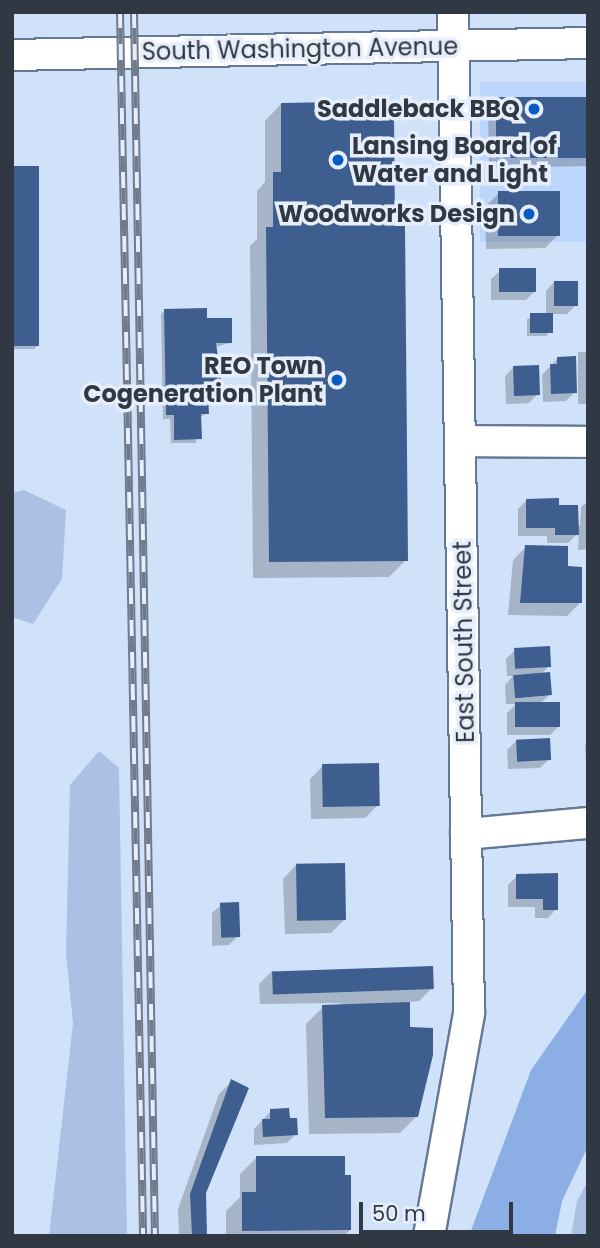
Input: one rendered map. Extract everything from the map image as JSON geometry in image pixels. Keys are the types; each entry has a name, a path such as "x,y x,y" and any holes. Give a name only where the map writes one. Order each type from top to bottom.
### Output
{"street":[{"name":"East South Street","path":"429,1236 469,1013 453,12"},
{"name":"South Washington Avenue","path":"12,55 588,43"},
{"path":"460,441 588,442"},
{"path":"466,834 588,822"}],"shaded area":[{"path":"480,82 588,82 588,242 480,242"},
{"path":"24,490 66,510 62,579 33,624 12,617 12,493"},
{"path":"99,751 119,768 127,1236 49,1236 73,1023 66,953 70,785"},
{"path":"588,989 588,1146 562,1201 555,1236 469,1236 531,1070"},
{"path":"588,1181 588,1236 571,1236 577,1201"}],"building":[{"path":"496,97 588,97 588,158 496,158"},
{"name":"REO Town Cogeneration Plant","path":"338,102 338,119 394,118 395,226 405,226 408,561 269,562 266,227 273,227 273,172 281,172 281,103"},
{"path":"12,166 39,166 39,346 12,346"},
{"name":"Woodworks Design","path":"498,191 560,191 560,236 498,236"},
{"path":"499,268 536,268 536,292 499,292"},
{"path":"554,281 578,281 578,306 554,306"},
{"path":"207,308 207,318 232,318 232,343 216,343 222,386 208,394 209,414 201,414 202,439 174,440 174,415 166,415 164,309"},
{"path":"530,313 553,313 553,333 530,333"},
{"path":"576,356 577,393 551,394 550,364 557,364 557,357"},
{"path":"539,365 540,395 514,396 513,366"},
{"path":"559,498 559,505 578,505 579,535 555,535 555,528 526,528 526,499"},
{"path":"525,545 568,546 568,566 582,567 582,603 520,603"},
{"path":"550,646 551,667 515,669 514,648"},
{"path":"550,672 552,695 515,698 513,675"},
{"path":"515,702 560,702 560,727 515,727"},
{"path":"550,738 551,760 517,762 516,740"},
{"path":"379,763 380,806 323,807 322,764"},
{"path":"345,863 346,920 297,921 296,864"},
{"path":"558,873 558,910 543,910 543,899 516,899 516,874"},
{"path":"239,902 240,937 221,938 220,903"},
{"path":"433,966 434,989 273,995 272,972"},
{"path":"410,1002 410,1027 433,1028 433,1055 418,1117 325,1118 322,1005"},
{"path":"231,1079 249,1088 206,1193 207,1236 192,1236 190,1194"},
{"path":"289,1108 290,1118 297,1118 298,1135 263,1137 262,1119 270,1119 270,1109"},
{"path":"256,1156 345,1156 345,1175 351,1175 351,1230 242,1231 242,1192 256,1192"}],"railway":[{"path":"120,12 143,1236"},
{"path":"134,12 155,1236"}],"place":[{"name":"Saddleback BBQ","path":"534,109"},
{"name":"Lansing Board of Water and Light","path":"338,160"},
{"name":"Woodworks Design","path":"529,214"},
{"name":"REO Town Cogeneration Plant","path":"337,380"}]}
